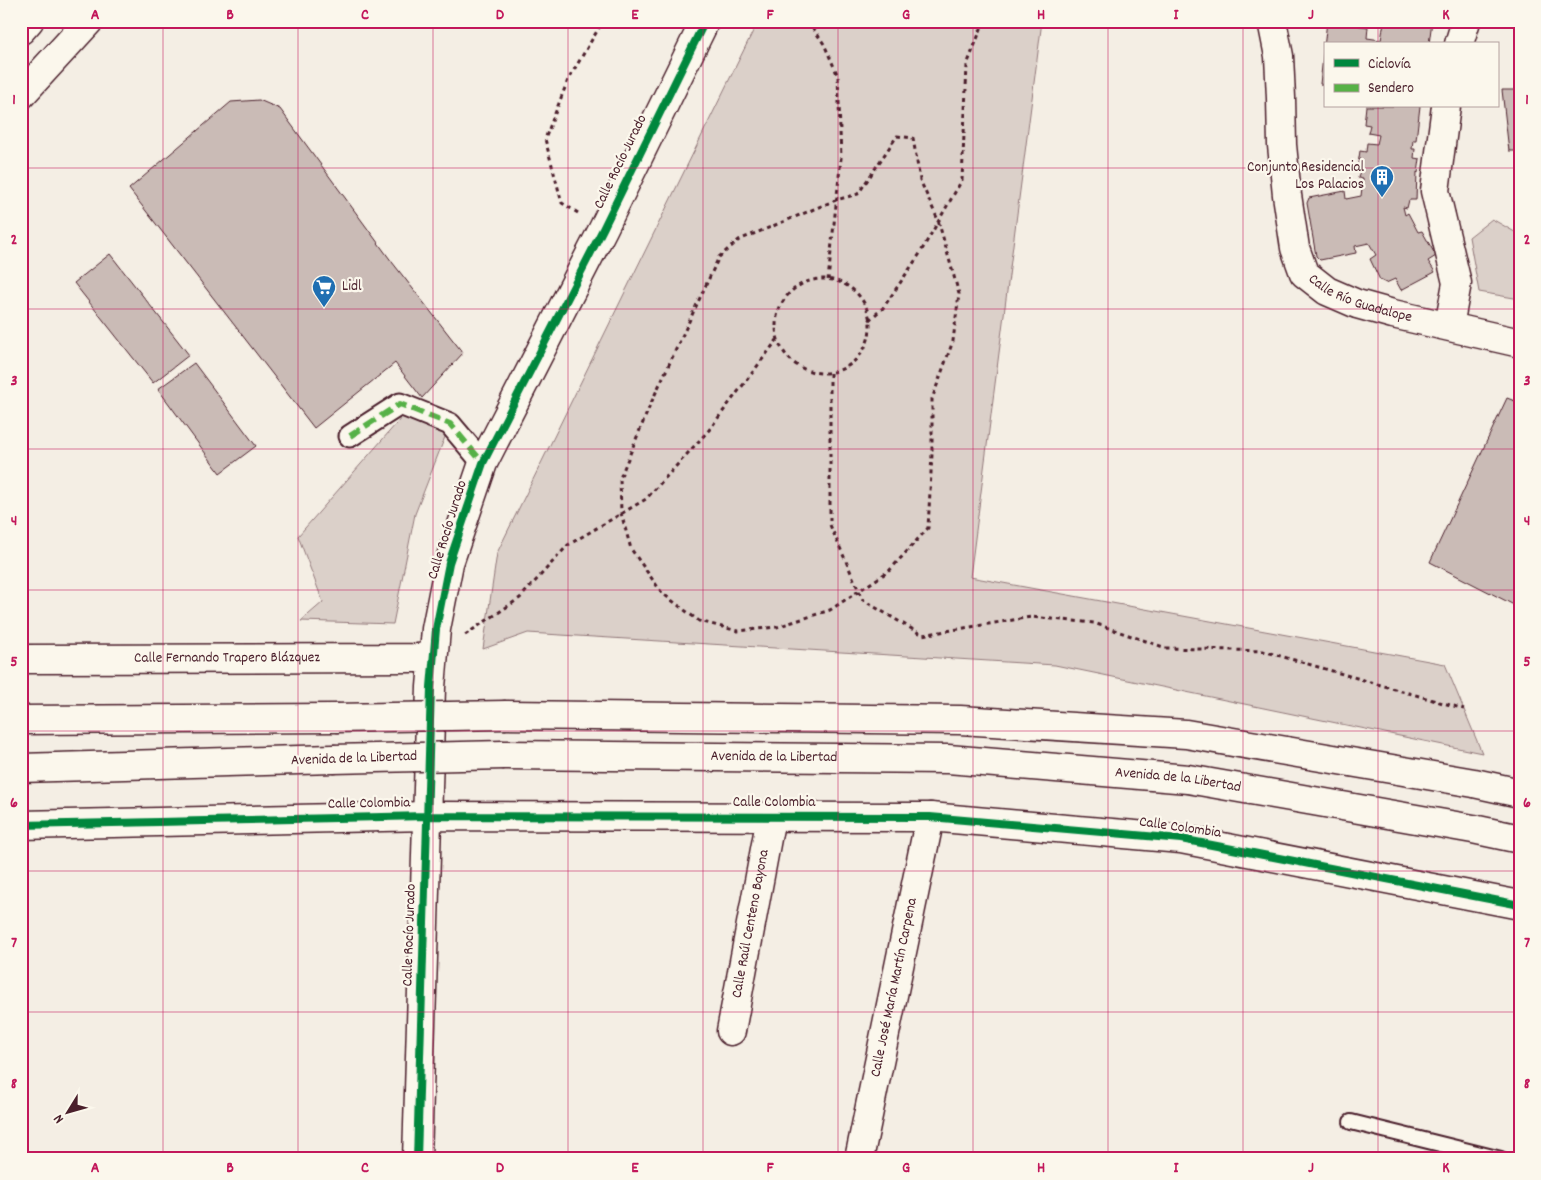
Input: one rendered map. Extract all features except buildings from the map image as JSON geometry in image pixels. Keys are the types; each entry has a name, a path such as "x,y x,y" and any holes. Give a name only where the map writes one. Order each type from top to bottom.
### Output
{"street":[{"path":"21,30 29,21"},
{"path":"21,95 89,21"},
{"name":"Calle Rocío Jurado","path":"416,1159 431,687 436,629 449,563 483,463 603,229 705,21"},
{"name":"Calle Río Guadalope","path":"1272,21 1279,56 1282,98 1282,145 1287,195 1295,248 1304,273 1327,291 1357,304 1393,314 1520,342"},
{"path":"1460,42 1466,21"},
{"path":"1446,108 1435,191 1458,283 1449,326"},
{"path":"350,436 400,404 450,424 483,463"},
{"name":"Calle Fernando Trapero Blázquez","path":"21,659 433,657"},
{"path":"21,720 506,715 960,720 1186,734 1474,783 1520,793"},
{"name":"Avenida de la Libertad","path":"21,768 504,755 948,759 1179,778 1453,825 1520,839"},
{"name":"Calle Colombia","path":"21,825 428,816 930,817 1181,839 1520,905"},
{"name":"Calle Raúl Centeno Bayona","path":"730,1031 771,817"},
{"name":"Calle José María Martín Carpena","path":"859,1159 930,817"}],"lane":[{"path":"1350,1122 1501,1159"}],"path":[{"path":"603,21 568,80 545,139 562,202 603,229"},
{"path":"808,21 824,44 838,76 841,158 828,280"},
{"path":"869,320 883,308 919,255 962,180 967,64 984,21"},
{"path":"897,136 913,138 920,180 938,220 959,294 952,341 932,399 932,454 928,528 890,571 830,610 777,626 738,631 699,621 662,593 631,549 621,513 620,478 651,403 719,256 740,240 836,200 858,194 897,136"},
{"path":"818,278 842,282 856,292 868,311 869,320 869,338 862,354 851,365 840,371 823,374 801,370 784,355 777,340 775,324 780,304 791,291 802,283 818,278"},
{"path":"433,657 520,598 568,545 646,498 709,430 777,340"},
{"path":"830,373 830,525 863,600 922,635 1031,616 1094,623 1166,648 1263,651 1464,708"}],"shaded area":[{"path":"758,21 1042,21 970,577 1445,664 1482,753 1055,665 528,633 483,649 497,553"},
{"path":"1492,219 1520,235 1520,299 1479,292 1469,237"},
{"path":"410,408 450,424 415,514 393,624 301,621 323,602 298,536"}],"marked path":[{"path":"350,436 400,404 450,424 483,463"}],"cycle path":[{"path":"417,1159 431,687 436,629 449,563 483,463 603,229 705,21"},
{"path":"21,825 427,816 930,817 1181,839 1520,905"}],"place":[{"name":"Conjunto Residencial Los Palacios","path":"1382,198"},
{"name":"Lidl","path":"324,308"}]}
